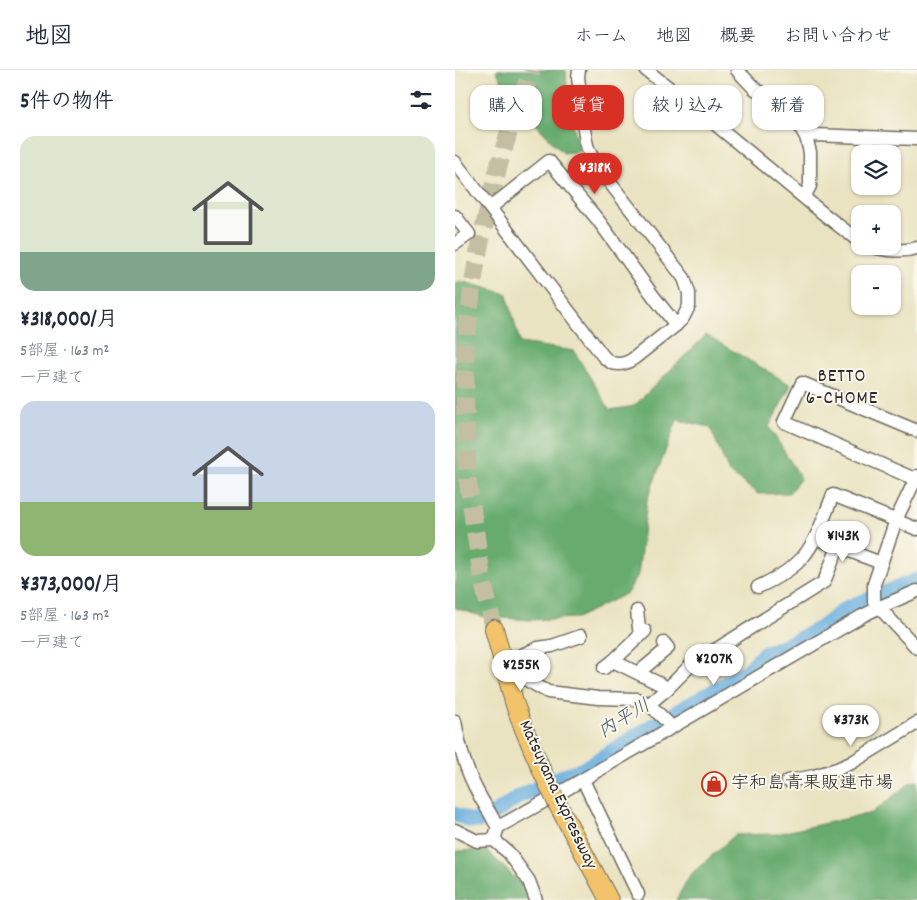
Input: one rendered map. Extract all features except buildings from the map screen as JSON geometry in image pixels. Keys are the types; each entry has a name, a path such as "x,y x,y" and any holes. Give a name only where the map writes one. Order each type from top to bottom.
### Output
{"highway":[{"name":"Matsuyama Expressway","path":"494,629 524,730 558,805 609,900"}],"street":[{"path":"455,162 603,356 611,363 627,363 683,318 689,306 689,293 684,278 591,157 585,134 578,77 579,70"},
{"path":"646,70 851,235"},
{"path":"737,70 755,88 781,104 794,117 805,137 809,152 810,186 804,197"},
{"path":"805,137 814,135 917,139"},
{"path":"490,208 549,161 598,220 676,325"},
{"path":"455,216 469,234 455,244"},
{"path":"901,252 917,248"},
{"path":"917,431 802,383 784,422 916,479 896,520 874,584 876,599 917,648"},
{"path":"758,587 781,576 802,558 815,538 833,494 917,529"},
{"path":"815,538 881,563"},
{"path":"652,707 691,665 824,582 838,547"},
{"path":"494,820 583,780 669,724 841,628 876,599 917,591"},
{"path":"637,611 642,634 608,664 639,673 667,689"},
{"path":"581,636 552,646 538,648 515,658 521,676 548,692 598,698 637,698 652,707 669,724"},
{"path":"639,673 668,648 664,643"},
{"path":"455,721 464,761 476,789 494,820 494,840"},
{"path":"788,781 814,776 851,763 917,723"},
{"path":"583,780 639,894"},
{"path":"455,830 477,841 494,840 509,853 529,881 538,899"}],"green space":[{"path":"496,70 566,70 567,85 552,85 552,130 574,130 581,151 563,153 541,130 542,85 504,85"},
{"path":"461,281 507,294 520,343 574,351 610,410 634,406 706,335 791,385 769,427 801,478 789,493 758,494 729,472 710,427 677,420 647,500 638,575 627,593 577,618 528,620 481,616 455,608 455,283"},
{"path":"917,781 917,900 676,900 690,875 735,835 776,834 872,813 911,782"},
{"path":"486,850 535,900 455,900 455,852"}],"waterway":[{"name":"内平川","path":"455,814 471,821 480,821 518,797 562,776 583,769 656,723 750,668 764,653 795,641 822,627 846,608 917,580"}],"tunnel":[{"path":"494,629 482,578 468,482 465,400 466,347 472,288 480,243 498,168 512,122 532,70"}],"place":[{"name":"宇和島青果販連市場","path":"714,784"}],"district":[{"name":"BETTO 6-CHOME","path":"842,388"}]}
